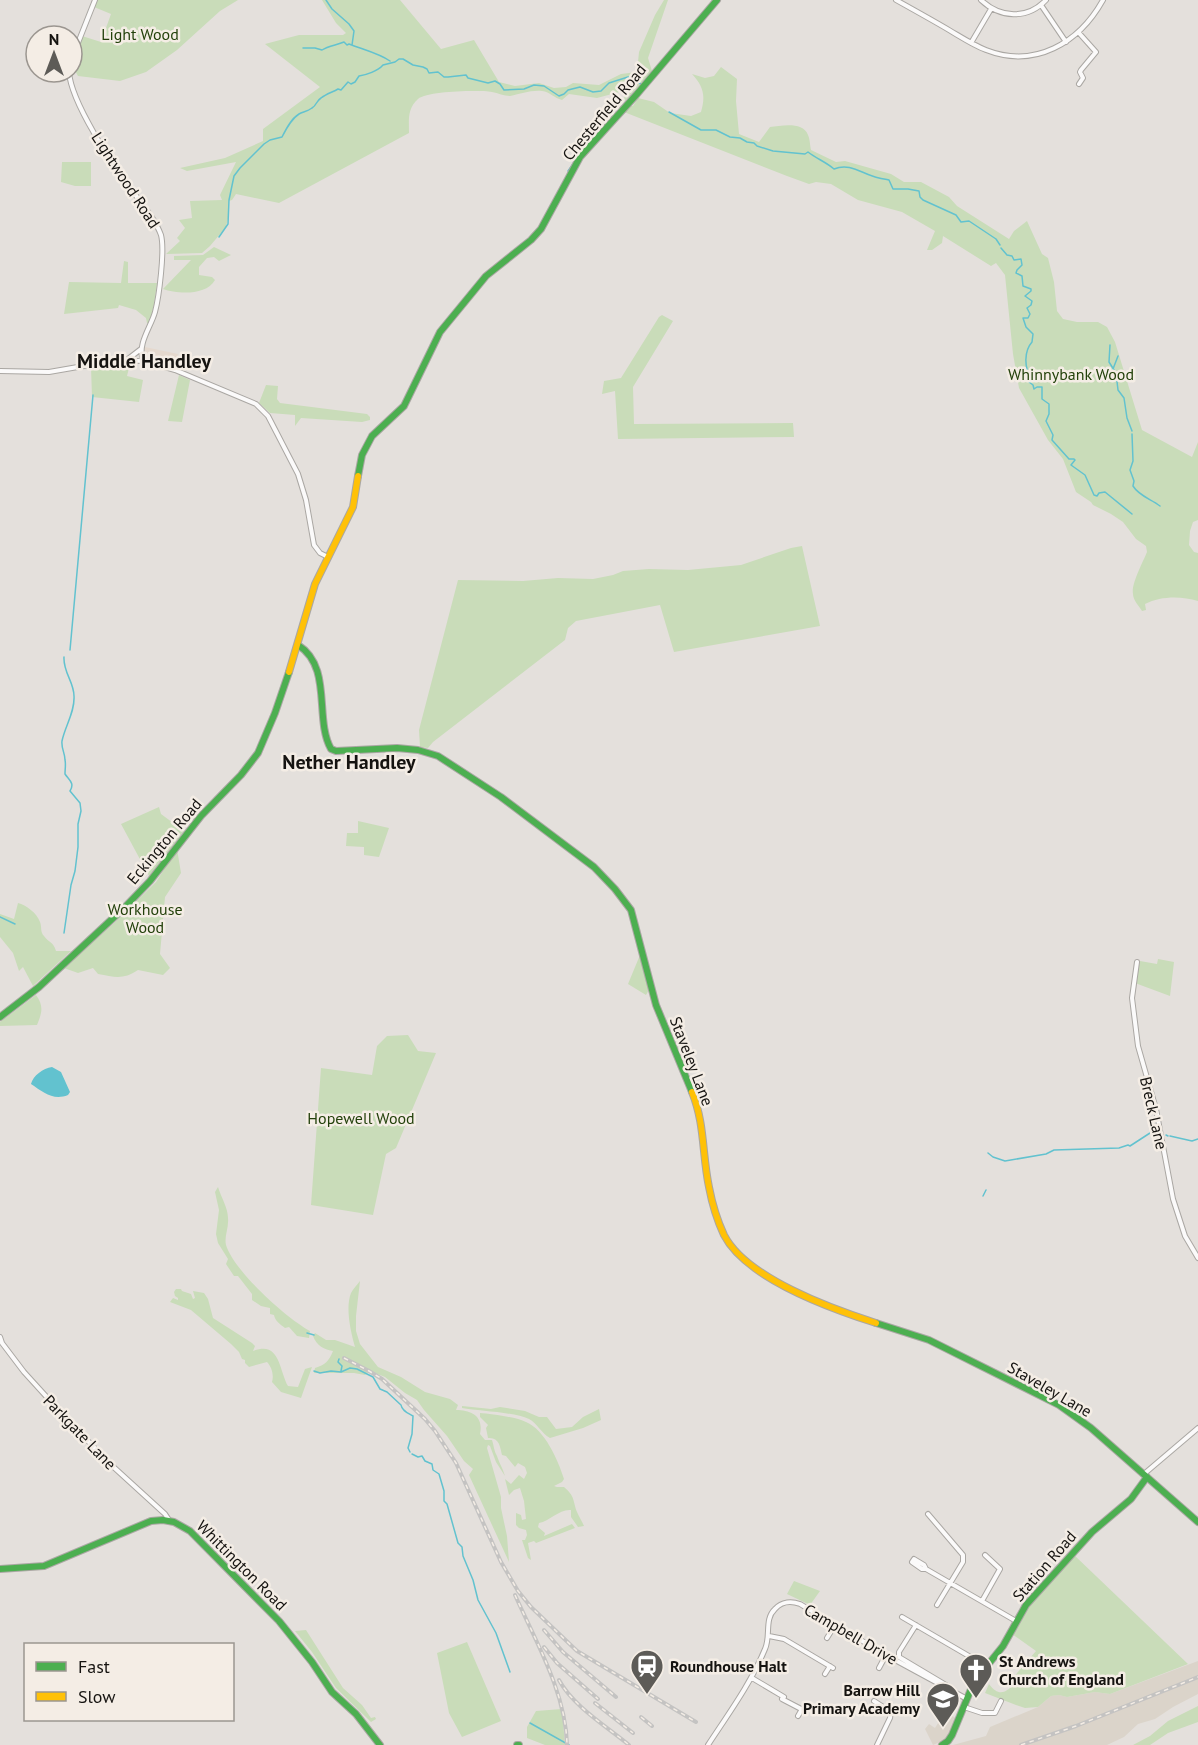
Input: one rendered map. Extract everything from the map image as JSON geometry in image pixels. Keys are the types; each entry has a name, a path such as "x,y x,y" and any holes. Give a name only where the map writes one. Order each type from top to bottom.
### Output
{"street":[{"path":"84,28 95,0"},
{"name":"Chesterfield Road","path":"298,645 315,584 353,507 362,455 366,445 409,398 440,332 486,276 531,240 541,229 580,157 717,0"},
{"path":"896,0 971,43 995,53 1021,56 1046,51 1066,42 1079,33 1103,0"},
{"path":"981,0 991,9 1004,14 1016,15 1029,12 1046,0"},
{"path":"1041,5 1066,42"},
{"path":"971,43 991,9"},
{"path":"1079,33 1096,52 1078,72 1083,78 1079,84"},
{"name":"Lightwood Road","path":"72,84 76,97 102,147 154,221 161,237 158,298 154,316 141,349"},
{"path":"141,349 144,360"},
{"path":"128,360 141,349"},
{"path":"0,371 49,372 128,360 144,360 175,370 256,404 273,425 298,474 306,500 314,545 320,553 328,557"},
{"name":"Eckington Road","path":"0,1017 39,987 125,907 150,881 201,816 241,775 258,753 270,727 298,645"},
{"name":"Staveley Lane","path":"298,645 306,650 316,672 322,692 325,732 331,749 336,751 398,748 418,750 438,756 501,797 594,867 626,903 631,910 659,1013 695,1100 702,1126 708,1184 714,1208 725,1236 740,1255 763,1274 800,1294 869,1321 930,1340 1059,1405 1091,1428 1145,1475"},
{"name":"Breck Lane","path":"1137,962 1132,998 1138,1046 1156,1109 1173,1199 1185,1236 1198,1258"},
{"name":"Parkgate Lane","path":"0,1337 24,1372 64,1416 169,1520"},
{"path":"1198,1428 1145,1475 1198,1522"},
{"name":"Station Road","path":"942,1745 950,1739 974,1682 1004,1646 1026,1605 1092,1532 1131,1499 1145,1475"},
{"path":"928,1514 963,1555 963,1562 937,1605"},
{"path":"0,1569 44,1566 144,1523 169,1520"},
{"name":"Whittington Road","path":"169,1520 190,1531 264,1605 312,1662 332,1692 356,1714 380,1745"},
{"path":"982,1601 1000,1569 985,1555"},
{"path":"926,1569 1016,1621"},
{"name":"Campbell Drive","path":"708,1745 752,1678 767,1646 769,1618 776,1607 786,1602 793,1601 801,1604 954,1694 967,1699"},
{"path":"902,1617 986,1666"},
{"path":"827,1638 835,1625"},
{"path":"916,1625 899,1652 899,1658 951,1688 954,1694"},
{"path":"769,1636 784,1639 832,1667 825,1674"},
{"path":"879,1668 886,1655"},
{"path":"752,1678 783,1696 782,1699 804,1710 798,1716"},
{"path":"931,1698 939,1685"},
{"path":"874,1701 891,1712 877,1745"},
{"path":"964,1707 982,1713 995,1713 1001,1701"}],"shaded area":[{"path":"145,347 178,354 174,367 146,359 143,354"},
{"path":"1198,1661 1198,1694 1155,1719 1138,1724 1124,1737 1107,1745 953,1745 986,1736 990,1727 1038,1707 1051,1696 1067,1697 1095,1692 1110,1694"},
{"name":"Barrow Hill Primary Academy","path":"945,1712 956,1718 947,1739 933,1745 925,1729 929,1724 935,1728"}],"green space":[{"name":"Light Wood","path":"97,0 238,0 220,11 177,50 146,72 120,81 84,77 84,37 101,42 111,14 94,7"},
{"path":"322,0 400,0 441,49 474,40 499,82 515,86 539,83 554,88 566,87 573,83 599,85 621,74 637,72 639,52 655,15 664,0 668,0 648,58 652,71 625,101 623,91 597,98 569,94 562,100 542,91 510,96 476,91 423,96 414,103 410,111 409,133 279,203 236,194 229,201 226,227 202,253 166,254 180,241 177,238 185,228 179,220 192,218 190,201 222,200 220,195 236,162 187,171 180,168 225,158 263,141 263,129 320,87 265,44 299,35 343,35 346,33 336,23"},
{"name":"Whinnybank Wood","path":"721,67 737,79 739,134 759,142 770,127 797,126 802,128 809,137 811,150 836,162 845,161 891,174 904,182 921,182 949,197 957,206 1009,239 1014,231 1027,221 1042,254 1048,258 1054,282 1057,311 1063,319 1098,322 1107,327 1115,342 1142,430 1192,457 1198,442 1198,520 1193,522 1189,545 1194,552 1198,553 1198,601 1185,598 1164,598 1145,604 1146,610 1142,611 1135,601 1134,585 1147,552 1146,546 1136,539 1123,522 1093,505 1076,492 1063,459 1048,440 1019,388 1005,275 996,263 991,266 943,236 942,243 932,250 927,250 935,231 902,212 858,200 831,184 816,182 809,184 624,112 633,106 638,98 654,102 670,113 691,116 701,112 702,91 692,74 705,78 714,76"},
{"path":"62,162 91,162 91,186 75,186 61,182"},
{"path":"214,247 231,255 219,261 214,257 207,258 199,267 199,275 212,277 215,280 211,285 191,292 163,289 191,260 174,260 174,256 203,255"},
{"path":"124,261 128,262 128,283 157,283 149,324 146,318 136,310 119,305 118,308 64,314 69,282 121,283"},
{"path":"662,315 673,321 633,387 634,424 793,423 794,437 618,439 615,391 602,394 604,381 621,378"},
{"path":"130,364 127,376 143,380 139,402 92,397 91,367"},
{"path":"179,375 190,380 182,422 168,421"},
{"path":"266,385 278,386 277,399 280,403 367,414 370,420 362,422 301,418 295,426 295,415 270,413 259,403"},
{"path":"802,546 820,626 674,652 660,605 576,621 568,628 565,640 428,748 420,747 419,730 458,580 593,579 623,571 688,570 741,565"},
{"path":"159,807 161,814 184,831 149,876 121,824"},
{"path":"358,821 389,828 379,857 364,855 364,847 346,846 347,833 358,833"},
{"name":"Workhouse Wood","path":"177,849 181,873 165,897 160,954 170,968 163,975 138,970 119,977 98,974 93,968 78,973 64,968 156,882"},
{"path":"18,903 28,908 36,916 43,934 56,951 71,951 33,986 23,967 19,971 13,953 0,937 0,914 14,919"},
{"path":"640,955 650,988 646,995 628,984"},
{"path":"1158,959 1174,962 1170,996 1135,983 1140,961 1157,964"},
{"path":"36,995 41,1010 37,1025 0,1026 0,1022"},
{"name":"Hopewell Wood","path":"408,1035 418,1051 436,1053 396,1148 386,1154 373,1215 311,1205 321,1068 372,1075 377,1046 387,1036"},
{"path":"218,1187 228,1214 226,1245 231,1256 262,1293 288,1316 310,1331 309,1338 297,1336 289,1327 285,1328 274,1315 270,1314 270,1308 261,1306 252,1300 252,1294 238,1276 234,1276 226,1264 228,1259 218,1243 216,1234 219,1210 215,1192"},
{"path":"360,1281 356,1331 360,1344 378,1367 401,1377 425,1392 450,1399 458,1405 456,1410 467,1411 475,1415 480,1423 480,1434 485,1440 492,1440 505,1476 488,1445 501,1497 509,1562 469,1475 473,1469 464,1461 417,1400 385,1377 370,1371 365,1375 314,1373 315,1368 326,1362 333,1351 318,1345 313,1336 315,1333 326,1340 335,1340 355,1347 350,1328 349,1299"},
{"path":"176,1289 191,1294 193,1299 195,1298 193,1291 204,1293 213,1318 252,1343 255,1346 253,1351 262,1349 274,1353 288,1386 298,1387 305,1369 312,1367 301,1398 281,1392 272,1382 272,1372 267,1362 249,1367 231,1344 191,1310 170,1302 173,1298 178,1300 174,1292"},
{"path":"462,1406 491,1409 500,1407 525,1411 539,1417 547,1417 556,1429 572,1427 583,1417 599,1409 601,1420 550,1438 529,1419 506,1413 462,1408"},
{"path":"480,1413 522,1420 539,1432 554,1455 564,1479 554,1486 564,1487 570,1493 584,1526 578,1527 571,1517 571,1510 562,1511 539,1523 538,1527 545,1533 544,1536 572,1524 575,1528 536,1543 534,1541 528,1543 531,1560 528,1558 522,1540 525,1540 527,1535 526,1530 516,1525 516,1513 521,1515 522,1520 526,1519 520,1488 509,1495 505,1479 511,1484 519,1475 524,1479 527,1473 525,1467 518,1463 515,1467 506,1456 502,1455 497,1441 488,1438 486,1428 488,1425 480,1417"},
{"path":"1073,1554 1188,1664 1110,1694 1095,1692 1067,1697 1051,1696 1038,1707 1025,1708 985,1693 989,1684 998,1692 1005,1692 1014,1684 1012,1679 1036,1651 1012,1634 1026,1606"},
{"path":"794,1581 820,1591 810,1605 787,1594"},
{"path":"306,1630 343,1688 362,1705 371,1718 376,1719 371,1722 336,1688 295,1631"},
{"path":"467,1642 501,1721 462,1737 449,1713 437,1653"},
{"path":"1198,1706 1198,1722 1168,1733 1150,1745 1133,1745 1150,1736 1168,1721"},
{"path":"562,1709 565,1745 545,1745 527,1738 527,1727 536,1711"}],"water":[{"path":"52,1067 61,1072 70,1092 68,1095 53,1096 31,1084 39,1073"}],"waterway":[{"path":"326,0 354,31 352,45"},
{"path":"303,48 322,50 344,42 390,61"},
{"path":"219,237 228,224 229,200 234,176 264,144 282,137 294,119 314,107 318,100 338,89 341,90 348,82 351,84 355,82 359,76 399,59 423,67 429,73 438,72 444,77 466,75 468,78 488,83 495,81 504,90 524,89 534,85 544,86 559,96 568,90 580,87 593,92 601,91 609,83 628,77 641,84"},
{"path":"669,112 701,130 716,130 773,151 805,154 808,152 834,169 851,168 889,180 893,189 919,191 923,200 956,215 961,222 969,221 996,239 1000,245"},
{"path":"568,171 585,147"},
{"path":"1001,248 1014,260 1021,259 1022,265 1016,273 1022,276 1023,286 1031,289 1025,296 1032,301 1027,308 1030,314 1028,318 1023,318 1026,327 1033,334 1026,355 1026,364 1031,377 1029,382 1034,389 1042,387 1042,399 1049,404 1046,421 1053,435 1052,440 1069,459 1075,460 1071,465 1085,475 1094,495 1105,492 1132,514"},
{"path":"1110,345 1109,362 1116,373 1118,390 1124,398 1132,431"},
{"path":"1113,369 1118,356"},
{"path":"70,650 93,395"},
{"path":"1132,434 1133,461 1130,470 1134,481 1133,486 1142,495 1160,506"},
{"path":"64,657 74,696 73,708 62,741 65,774 71,782 70,791 80,803 81,811 75,871 64,933"},
{"path":"0,917 15,924"},
{"path":"988,1153 1005,1161 1046,1154 1054,1150 1119,1148 1130,1146 1150,1133 1154,1134"},
{"path":"1170,1136 1192,1141 1198,1139"},
{"path":"983,1196 986,1190"},
{"path":"307,1333 314,1335"},
{"path":"339,1359 338,1362 342,1366 341,1371"},
{"path":"314,1371 341,1372 350,1368 373,1377 380,1389 387,1392 413,1416 408,1448 410,1452"},
{"path":"412,1454 422,1456 439,1474 444,1491 444,1501 447,1504 458,1543 462,1547 478,1600 496,1633 510,1672"},
{"path":"530,1723 569,1745"}],"railway":[{"path":"344,1358 382,1379 435,1431 456,1463 501,1562 518,1591 531,1607 577,1651 696,1722"},
{"path":"515,1595 556,1687 567,1745"},
{"path":"544,1630 563,1652 616,1697"},
{"path":"544,1647 557,1663 598,1699"},
{"path":"1021,1745 1076,1726 1198,1677"},
{"path":"559,1680 581,1707 629,1745"},
{"path":"595,1703 633,1733"},
{"path":"641,1717 652,1726"}],"traffic: fast":[{"path":"358,476 362,455 372,436 404,406 440,332 486,276 531,240 541,229 580,157 717,0"},
{"path":"298,645 309,655 316,666 326,737 331,749 336,751 397,748 418,750 438,756 501,797 594,867 615,889 631,910 656,1005 692,1092"},
{"path":"0,1017 39,987 125,907 150,881 201,816 241,775 258,753 289,672"},
{"path":"876,1323 929,1340 1059,1405 1091,1428 1198,1522"},
{"path":"942,1745 952,1735 974,1682 1003,1646 1026,1605 1092,1532 1131,1499 1147,1477"},
{"path":"0,1569 44,1566 151,1521 174,1522 190,1531 279,1621 312,1662 332,1692 356,1714 380,1745"}],"traffic: slow":[{"path":"289,672 315,584 353,507 358,476"},
{"path":"692,1092 699,1116 713,1205 724,1235 735,1251 751,1265 792,1290 876,1323"}],"place":[{"name":"Roundhouse Halt","path":"647,1695"},
{"name":"St Andrews Church of England","path":"976,1699"},
{"name":"Barrow Hill Primary Academy","path":"943,1728"}],"district":[{"name":"Middle Handley","path":"144,361"},
{"name":"Nether Handley","path":"349,762"}]}
